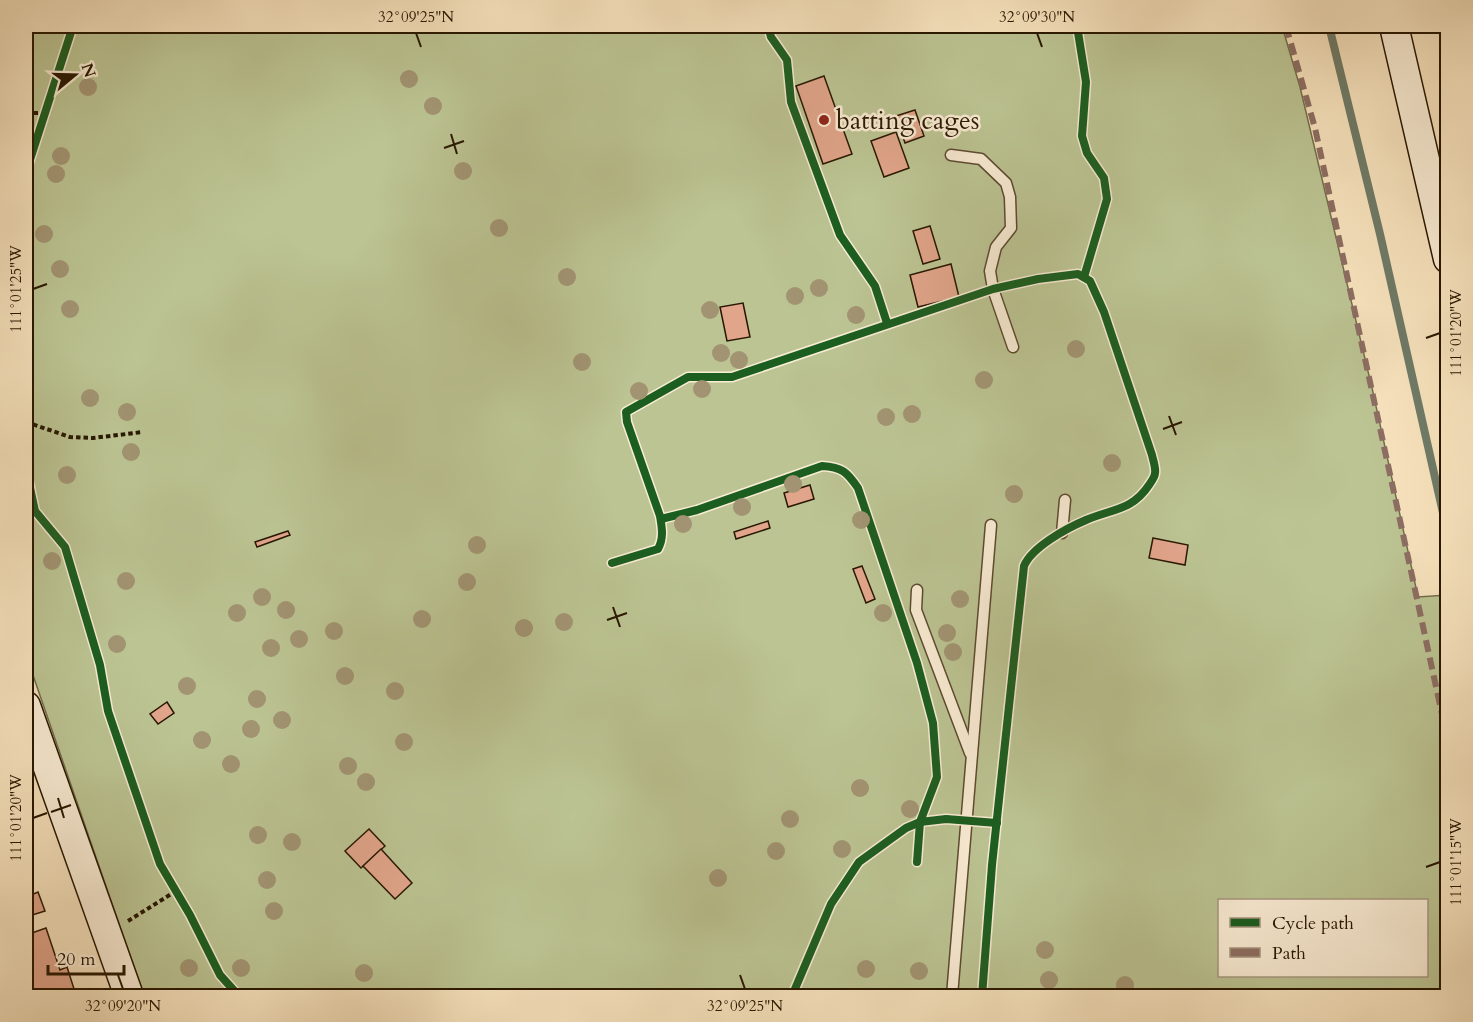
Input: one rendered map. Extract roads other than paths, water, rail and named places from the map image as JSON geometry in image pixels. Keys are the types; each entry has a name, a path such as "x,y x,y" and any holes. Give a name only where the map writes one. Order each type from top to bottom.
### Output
{"street":[{"path":"1394,26 1448,259"},
{"path":"26,706 129,996"}],"lane":[{"path":"951,154 981,159 1006,183 1010,197 1011,228 996,247 990,271 993,289 1013,347"},
{"path":"1062,533 1065,500"},
{"path":"952,996 991,525"},
{"path":"917,590 916,610 972,757"}],"waterway":[{"path":"1329,26 1380,234 1448,535"}],"place":[{"name":"batting cages","path":"824,120"}]}
